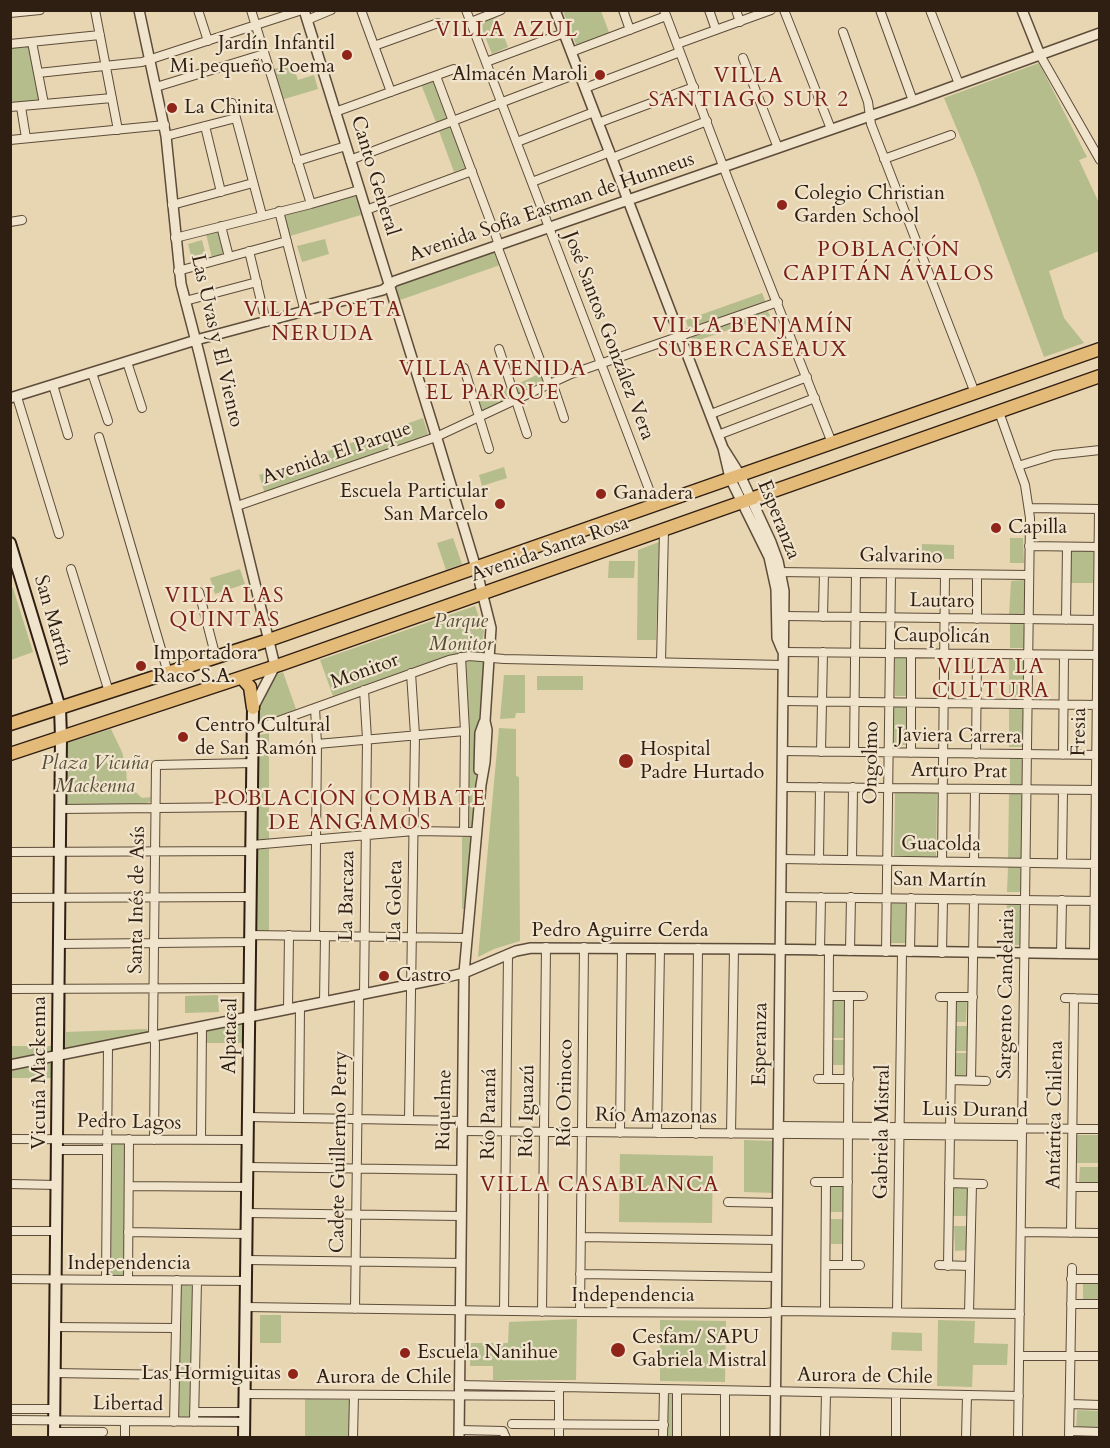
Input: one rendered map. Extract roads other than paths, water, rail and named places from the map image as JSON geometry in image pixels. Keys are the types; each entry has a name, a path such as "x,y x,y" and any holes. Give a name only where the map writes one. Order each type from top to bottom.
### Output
{"main road":[{"name":"Avenida Santa Rosa","path":"10,724 269,640 1100,349"},
{"name":"Avenida Santa Rosa","path":"10,754 242,678 1100,376"},
{"name":"San Martín","path":"10,543 60,708"},
{"path":"242,678 250,687 253,708"},
{"name":"Vicuña Mackenna","path":"54,1435 61,809 60,708"},
{"name":"Alpatacal","path":"244,1437 253,708"}],"street":[{"path":"10,13 40,10"},
{"path":"95,10 118,130"},
{"name":"Las Uvas y El Viento","path":"139,10 165,125 178,271 269,640"},
{"path":"198,10 208,41"},
{"path":"250,10 311,204"},
{"path":"38,73 142,62 255,26 331,10"},
{"path":"361,10 391,92"},
{"name":"José Santos González Vera","path":"466,10 655,505"},
{"path":"471,22 501,10"},
{"name":"Esperanza","path":"555,10 723,448 784,591 775,1437"},
{"path":"623,10 630,30"},
{"path":"709,10 716,30"},
{"path":"736,10 740,22"},
{"path":"585,88 716,30 771,10"},
{"path":"784,10 831,129"},
{"path":"880,10 913,101"},
{"path":"930,10 959,84"},
{"path":"1022,10 1040,55 1100,160"},
{"path":"571,52 630,30 665,13 832,443"},
{"name":"Canto General","path":"304,14 436,437 482,594"},
{"path":"374,46 438,23"},
{"path":"843,32 868,102 870,116 884,159 975,393"},
{"path":"486,62 564,33"},
{"name":"Avenida Sofía Eastman de Hunneus","path":"14,398 196,340 383,290 396,281 913,101 1100,33"},
{"path":"10,44 100,35"},
{"path":"33,42 44,104"},
{"path":"156,87 264,54"},
{"path":"743,58 778,148"},
{"path":"335,112 454,69"},
{"path":"350,160 579,73"},
{"path":"436,76 549,384 554,388 564,418"},
{"path":"598,123 694,87"},
{"path":"10,108 112,98"},
{"path":"232,103 262,215"},
{"path":"21,106 26,138"},
{"path":"517,142 594,112"},
{"path":"166,136 236,118"},
{"path":"532,182 707,121"},
{"path":"10,140 165,125"},
{"path":"205,126 221,192"},
{"path":"884,159 951,135"},
{"path":"297,161 346,146"},
{"path":"366,210 472,171"},
{"path":"172,205 253,183"},
{"path":"175,238 359,190"},
{"path":"279,211 305,312"},
{"path":"10,222 22,220"},
{"path":"221,226 229,257"},
{"path":"178,271 287,242"},
{"path":"249,251 266,322"},
{"path":"185,301 257,282"},
{"name":"Avenida El Parque","path":"237,506 436,437 549,384 601,363 778,302"},
{"path":"499,349 527,434"},
{"path":"127,362 142,408"},
{"path":"464,369 489,449"},
{"path":"92,373 108,421"},
{"path":"711,414 807,377"},
{"path":"53,385 68,435"},
{"path":"14,398 59,534"},
{"path":"718,435 815,398"},
{"name":"Sargento Candelaria","path":"999,412 1027,493 1029,508 1018,1437"},
{"path":"99,436 168,673"},
{"path":"1018,466 1064,453 1100,450"},
{"path":"1029,508 1099,509"},
{"name":"Fresia","path":"1097,954 1099,509"},
{"path":"661,662 664,530"},
{"path":"1029,546 1099,547"},
{"path":"1066,547 1066,620"},
{"path":"71,569 109,692"},
{"name":"Esperanza","path":"777,572 777,638 783,652"},
{"name":"Galvarino","path":"777,572 1029,575"},
{"path":"823,617 824,573"},
{"path":"854,752 856,573"},
{"name":"Ongolmo","path":"886,952 891,574"},
{"path":"942,862 945,574"},
{"path":"977,575 977,619"},
{"path":"199,592 216,658"},
{"name":"Riquelme","path":"459,1434 464,973 486,744 485,722 491,628 482,594"},
{"name":"Lautaro","path":"784,616 1099,620"},
{"path":"269,640 275,666"},
{"name":"Caupolicán","path":"783,652 1098,655"},
{"path":"821,752 823,652"},
{"path":"911,653 911,753"},
{"path":"976,754 977,654"},
{"path":"1063,755 1064,655"},
{"path":"461,657 465,731 464,832"},
{"name":"Monitor","path":"253,730 461,657 490,657"},
{"path":"490,657 783,665"},
{"name":"Alpatacal","path":"253,708 275,666"},
{"name":"La Goleta","path":"409,1120 415,735 411,673"},
{"name":"La Barcaza","path":"361,994 367,739 364,690"},
{"path":"783,701 1098,705"},
{"path":"315,708 317,744 315,936"},
{"path":"317,744 465,731"},
{"name":"Javiera Carrera","path":"782,752 1098,755"},
{"name":"Santa Inés de Asís","path":"154,1140 156,765 253,763"},
{"name":"Arturo Prat","path":"782,787 1098,790"},
{"path":"819,860 820,787"},
{"path":"852,860 853,787"},
{"path":"974,862 975,789"},
{"path":"1062,863 1063,790"},
{"path":"61,809 252,807"},
{"path":"10,852 155,852 252,848 366,834 414,831 477,832"},
{"name":"Guacolda","path":"781,860 1097,864"},
{"path":"10,898 251,897"},
{"name":"San Martín","path":"781,897 1097,901"},
{"path":"820,897 829,996 828,1079"},
{"path":"850,951 851,897"},
{"name":"Gabriela Mistral","path":"897,1312 899,1131 906,952 911,898"},
{"path":"942,952 943,899"},
{"path":"971,1080 974,899"},
{"path":"1061,954 1062,900"},
{"path":"59,944 154,943 290,935 468,938"},
{"path":"288,1009 290,935"},
{"path":"324,1002 325,936"},
{"name":"Río Iguazú","path":"542,1312 546,947"},
{"name":"Pedro Aguirre Cerda","path":"10,1065 411,985 464,973 524,949 584,947 1097,954"},
{"name":"Río Orinoco","path":"580,1312 584,947"},
{"path":"620,1133 622,948"},
{"path":"657,1133 660,948"},
{"path":"696,1134 698,948"},
{"path":"731,1134 734,949"},
{"name":"Río Paraná","path":"504,1311 508,954"},
{"path":"10,989 250,988"},
{"name":"Cadete Guillermo Perry","path":"355,1309 361,994"},
{"path":"829,996 862,996"},
{"path":"847,1265 849,996"},
{"path":"940,997 973,997"},
{"path":"948,1266 952,997"},
{"path":"1065,998 1100,999"},
{"name":"Antártica Chilena","path":"1071,1233 1074,999"},
{"path":"299,1118 300,1006"},
{"path":"201,1140 202,1026"},
{"path":"106,1280 108,1045"},
{"path":"818,1078 849,1079"},
{"path":"951,1080 986,1081"},
{"path":"248,1117 409,1120 462,1126"},
{"name":"Río Amazonas","path":"462,1126 506,1131 696,1134 778,1130"},
{"name":"Luis Durand","path":"778,1130 1022,1132 1100,1129"},
{"name":"Pedro Lagos","path":"10,1139 248,1140"},
{"path":"128,1280 129,1139"},
{"name":"Pedro Lagos","path":"58,1150 107,1150"},
{"path":"248,1167 462,1170"},
{"path":"814,1182 848,1182"},
{"path":"825,1311 826,1182"},
{"path":"949,1183 983,1184"},
{"path":"10,1184 57,1185"},
{"path":"969,1313 972,1184"},
{"path":"129,1186 248,1187"},
{"path":"1072,1186 1100,1187"},
{"path":"728,1202 777,1203"},
{"path":"247,1213 461,1216"},
{"path":"10,1231 57,1232"},
{"path":"128,1232 247,1234"},
{"path":"1021,1232 1100,1233"},
{"path":"581,1237 777,1240"},
{"path":"247,1260 461,1263"},
{"path":"826,1265 860,1265"},
{"path":"939,1265 970,1266"},
{"path":"1072,1268 1070,1434 1100,1432"},
{"path":"580,1274 776,1277"},
{"name":"Independencia","path":"10,1279 246,1281"},
{"path":"1071,1279 1100,1279"},
{"path":"174,1422 177,1280"},
{"path":"194,1422 197,1281"},
{"path":"1071,1304 1100,1304"},
{"name":"Independencia","path":"246,1307 542,1312 825,1311 1020,1314"},
{"path":"55,1326 176,1328"},
{"path":"1019,1356 1100,1356"},
{"path":"54,1373 175,1375"},
{"name":"Aurora de Chile","path":"245,1394 354,1395 459,1390 559,1392 677,1390 1018,1396"},
{"path":"663,1437 664,1390"},
{"path":"677,1390 677,1437"},
{"path":"725,1391 725,1437"},
{"path":"559,1392 559,1437"},
{"path":"825,1437 826,1393"},
{"path":"896,1394 896,1437"},
{"path":"353,1437 354,1395"},
{"path":"966,1437 967,1395"},
{"path":"1070,1404 1100,1405"},
{"name":"Libertad","path":"10,1409 104,1421 194,1422 245,1417"},
{"path":"194,1412 245,1417"},
{"name":"Libertad","path":"10,1420 54,1414"},
{"path":"103,1435 104,1421"},
{"path":"125,1421 125,1437"},
{"path":"512,1424 664,1425"},
{"path":"459,1434 505,1435"},
{"name":"Libertad","path":"54,1435 103,1435"}],"place":[{"name":"Jardín Infantil Mi pequeño Poema","path":"347,55"},
{"name":"Almacén Maroli","path":"600,75"},
{"name":"La Chinita","path":"172,108"},
{"name":"Colegio Christian Garden School","path":"782,205"},
{"name":"Ganadera","path":"601,494"},
{"name":"Escuela Particular San Marcelo","path":"500,504"},
{"name":"Capilla","path":"996,528"},
{"name":"Importadora Raco S.A.","path":"141,666"},
{"name":"Centro Cultural de San Ramón","path":"183,737"},
{"name":"Hospital Padre Hurtado","path":"626,761"},
{"name":"Castro","path":"384,976"},
{"name":"Cesfam/ SAPU Gabriela Mistral","path":"618,1350"},
{"name":"Escuela Nanihue","path":"405,1353"},
{"name":"Las Hormiguitas","path":"293,1374"}],"district":[{"name":"VILLA AZUL","path":"507,31"},
{"name":"VILLA SANTIAGO SUR 2","path":"749,89"},
{"name":"POBLACIÓN CAPITÁN ÁVALOS","path":"889,263"},
{"name":"VILLA POETA NERUDA","path":"323,323"},
{"name":"VILLA BENJAMÍN SUBERCASEAUX","path":"753,339"},
{"name":"VILLA AVENIDA EL PARQUE","path":"493,382"},
{"name":"VILLA LAS QUINTAS","path":"225,609"},
{"name":"VILLA LA CULTURA","path":"991,680"},
{"name":"POBLACIÓN COMBATE DE ANGAMOS","path":"350,812"},
{"name":"VILLA CASABLANCA","path":"600,1186"}],"park label":[{"name":"Parque Monitor","path":"461,634"},
{"name":"Plaza Vicuña Mackenna","path":"95,776"}]}
